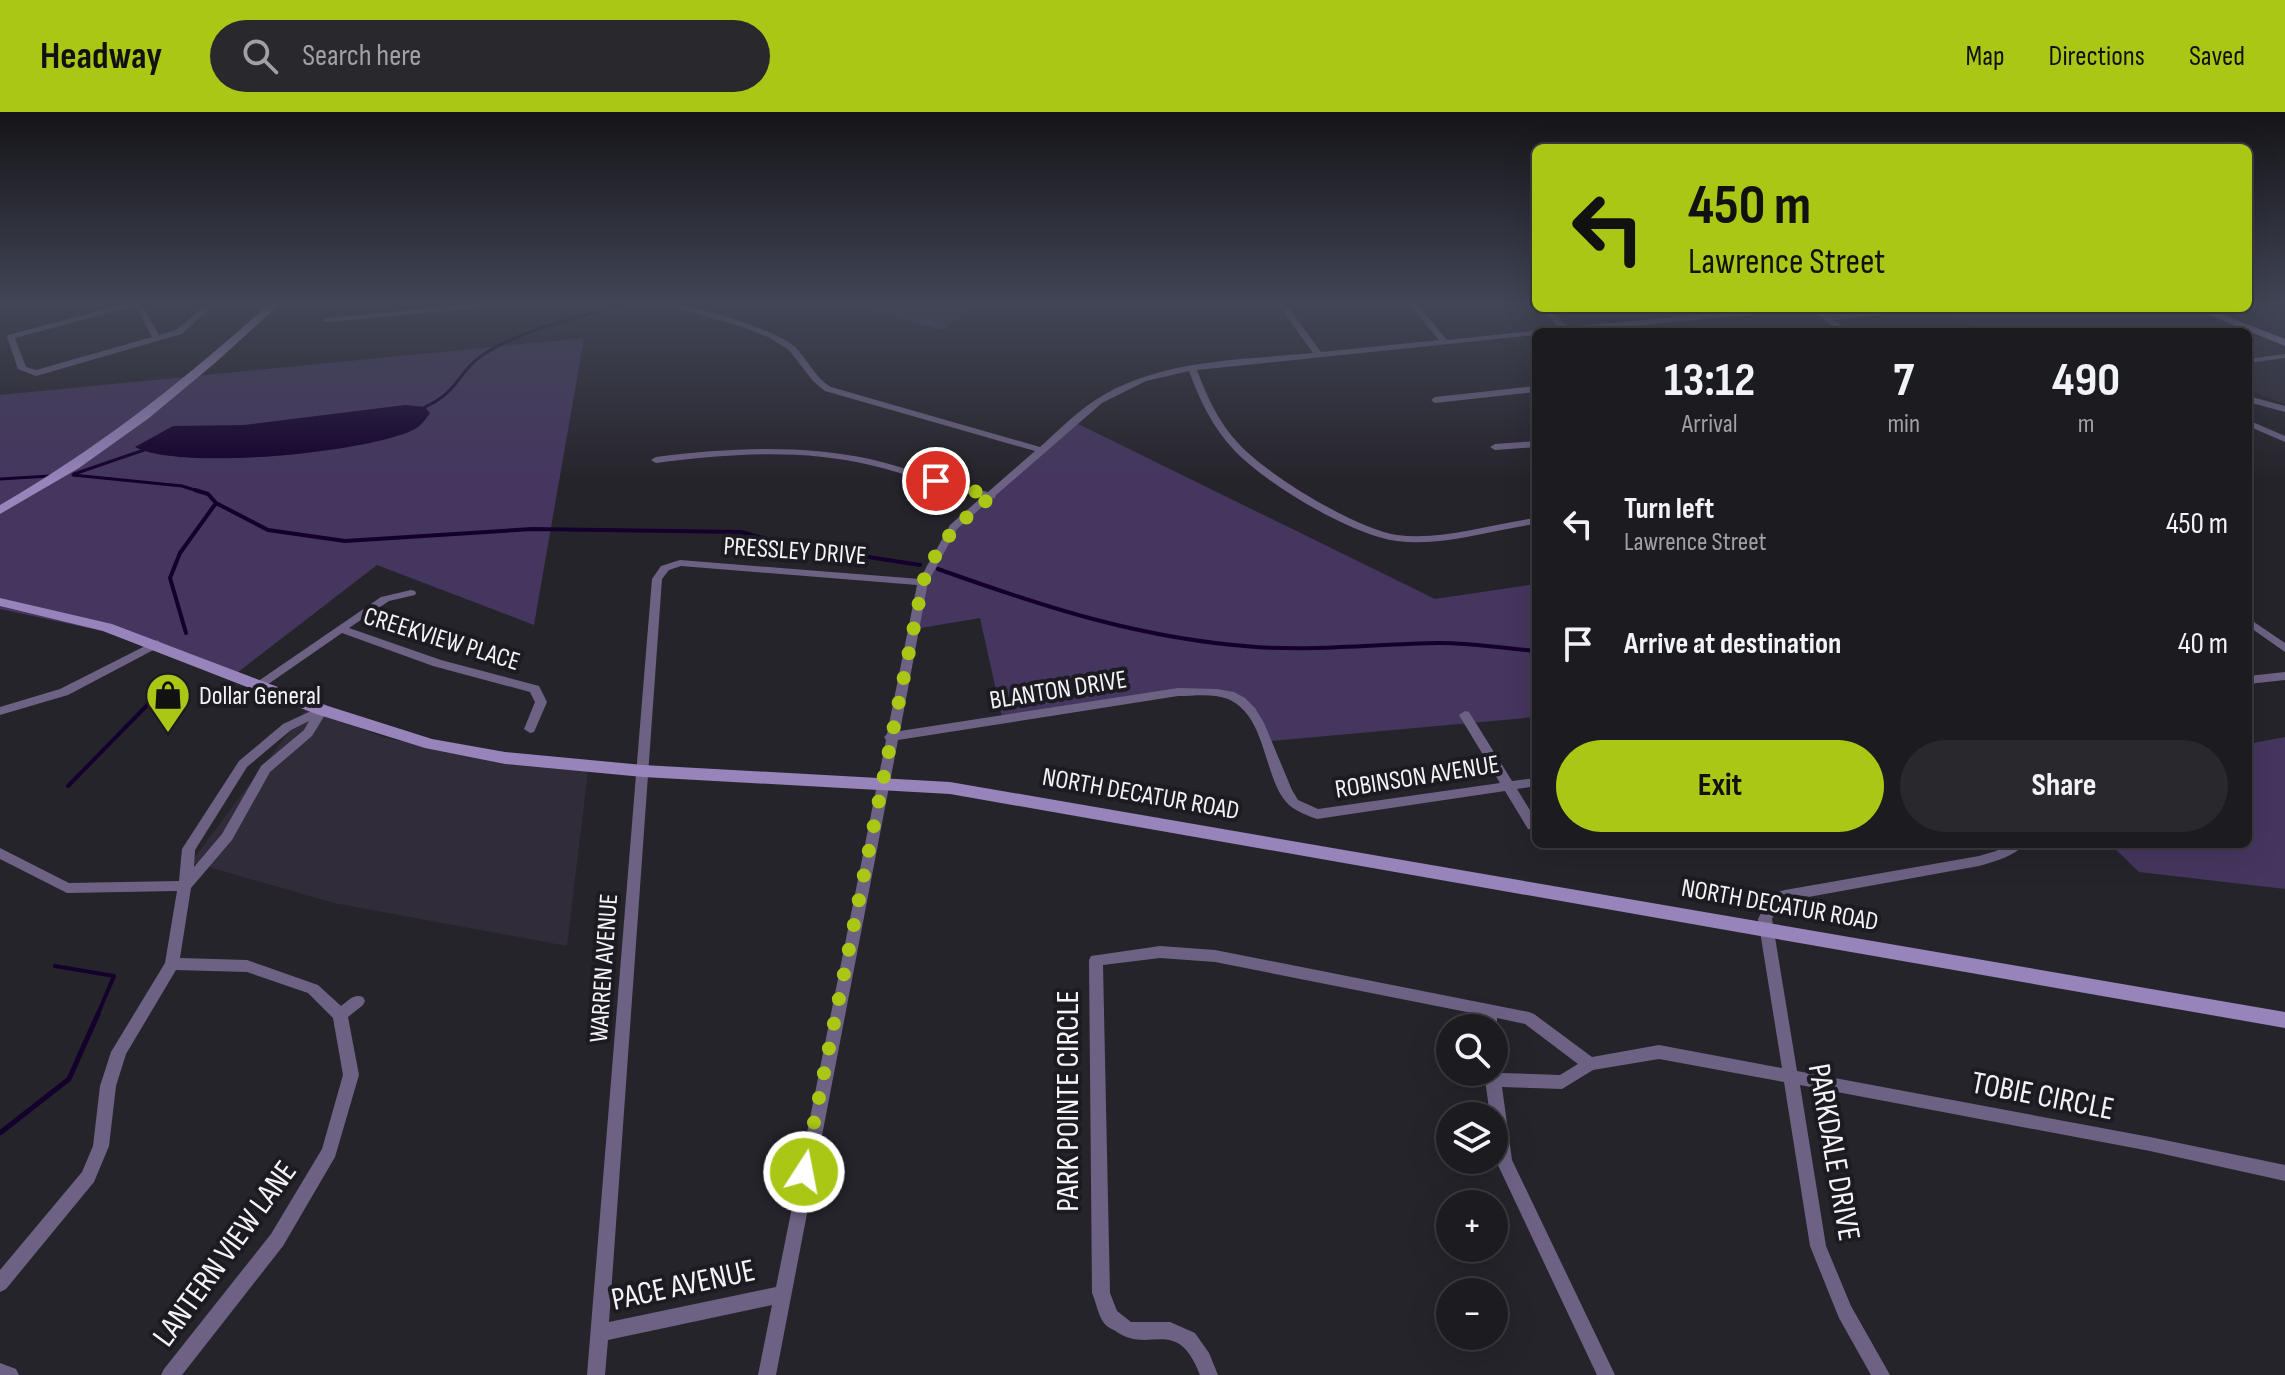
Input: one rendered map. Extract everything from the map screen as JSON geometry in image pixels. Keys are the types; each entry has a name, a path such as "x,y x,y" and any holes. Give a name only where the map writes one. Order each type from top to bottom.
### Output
{"main road":[{"path":"0,510 62,475 138,424 209,362"},
{"name":"NORTH DECATUR ROAD","path":"0,602 107,627 322,710 431,744 518,760 643,771 950,788 1079,807 2285,1020"}],"street":[{"path":"20,362 22,369 36,373 74,362"},
{"path":"803,362 820,385 828,389 1040,450"},
{"path":"767,1375 880,784 923,582 934,555 953,527 1099,401 1143,379 1192,368 1256,362"},
{"path":"1192,368 1206,404 1239,451 1274,477 1375,533 1396,538 1426,537 1532,522"},
{"path":"1435,400 1532,389"},
{"path":"2252,400 2285,409"},
{"path":"2252,425 2285,439"},
{"path":"1495,447 1532,444"},
{"path":"656,460 753,449 790,449 858,459 992,496"},
{"name":"PRESSLEY DRIVE","path":"665,568 680,563 923,582"},
{"name":"WARREN AVENUE","path":"596,1375 657,579 665,568"},
{"path":"260,684 385,599 411,593"},
{"path":"2252,624 2285,648"},
{"name":"CREEKVIEW PLACE","path":"341,629 437,663 535,689 541,702 530,729"},
{"path":"0,711 64,692 157,644"},
{"path":"2252,680 2285,676"},
{"name":"BLANTON DRIVE","path":"890,737 1178,692 1232,696 1250,707 1286,792 1305,811"},
{"path":"0,1283 88,1177 101,1146 108,1086 119,1052 172,964 189,849 248,759 287,727 322,710"},
{"path":"0,853 67,888 185,886 227,837 270,765 308,733 322,710"},
{"path":"1465,715 1532,824"},
{"path":"248,759 270,765"},
{"name":"ROBINSON AVENUE","path":"1305,811 1335,814 1532,783"},
{"path":"1765,928 1767,911 1776,898 1785,895 1979,861 2010,848"},
{"name":"PARKDALE DRIVE","path":"1765,928 1818,1246 1845,1312 1881,1375"},
{"name":"PARK POINTE CIRCLE","path":"1209,1375 1201,1353 1185,1333 1161,1328 1129,1331 1110,1317 1101,1293 1096,960 1160,952 1215,956 1529,1018 1590,1064"},
{"path":"172,964 247,966 313,989 340,1015 358,1001"},
{"path":"1489,1010 1489,1014"},
{"name":"LANTERN VIEW LANE","path":"170,1375 277,1240 329,1152 351,1075 340,1015"},
{"path":"1508,1077 1562,1082 1590,1064 1659,1052 1790,1074"},
{"name":"TOBIE CIRCLE","path":"1790,1074 2285,1173"},
{"path":"1493,1086 1504,1161 1606,1375"},
{"name":"PACE AVENUE","path":"599,1333 780,1295"},
{"path":"0,1372 10,1375"}],"shaded area":[{"path":"339,362 580,362 534,625 377,565 229,679 102,631 0,609 0,395"},
{"path":"2252,362 2285,362 2285,404 2252,392"},
{"path":"405,405 425,407 430,413 413,430 356,446 231,458 191,458 158,454 135,447 173,426 244,425"},
{"path":"1074,422 1435,599 1532,585 1532,717 1271,741 1240,701 1192,691 1002,717 980,618 909,630 926,566 959,521"},
{"path":"307,708 383,737 508,765 588,771 567,946 334,903 191,862"},
{"path":"2285,737 2285,889 2139,872 2114,848 2252,848 2252,743"}],"waterway":[{"path":"425,407 452,388 474,362"},
{"path":"74,474 144,450"},
{"path":"73,475 182,486 201,492"},
{"path":"0,479 50,476"},
{"path":"195,490 208,494 216,503"},
{"path":"186,633 170,578 180,553 216,503"},
{"path":"216,503 268,530 345,541 532,529 741,532 784,544 920,565"},
{"path":"938,569 1094,619 1214,643 1302,648 1451,643 1532,651"},
{"path":"68,786 160,692 172,685"},
{"path":"55,966 114,976 97,1016"},
{"path":"0,1133 69,1079 98,1014"}],"place":[{"name":"Dollar General","path":"168,734"}],"route":[{"path":"804,1172 923,582 934,555 953,527 992,496 936,481"}]}
